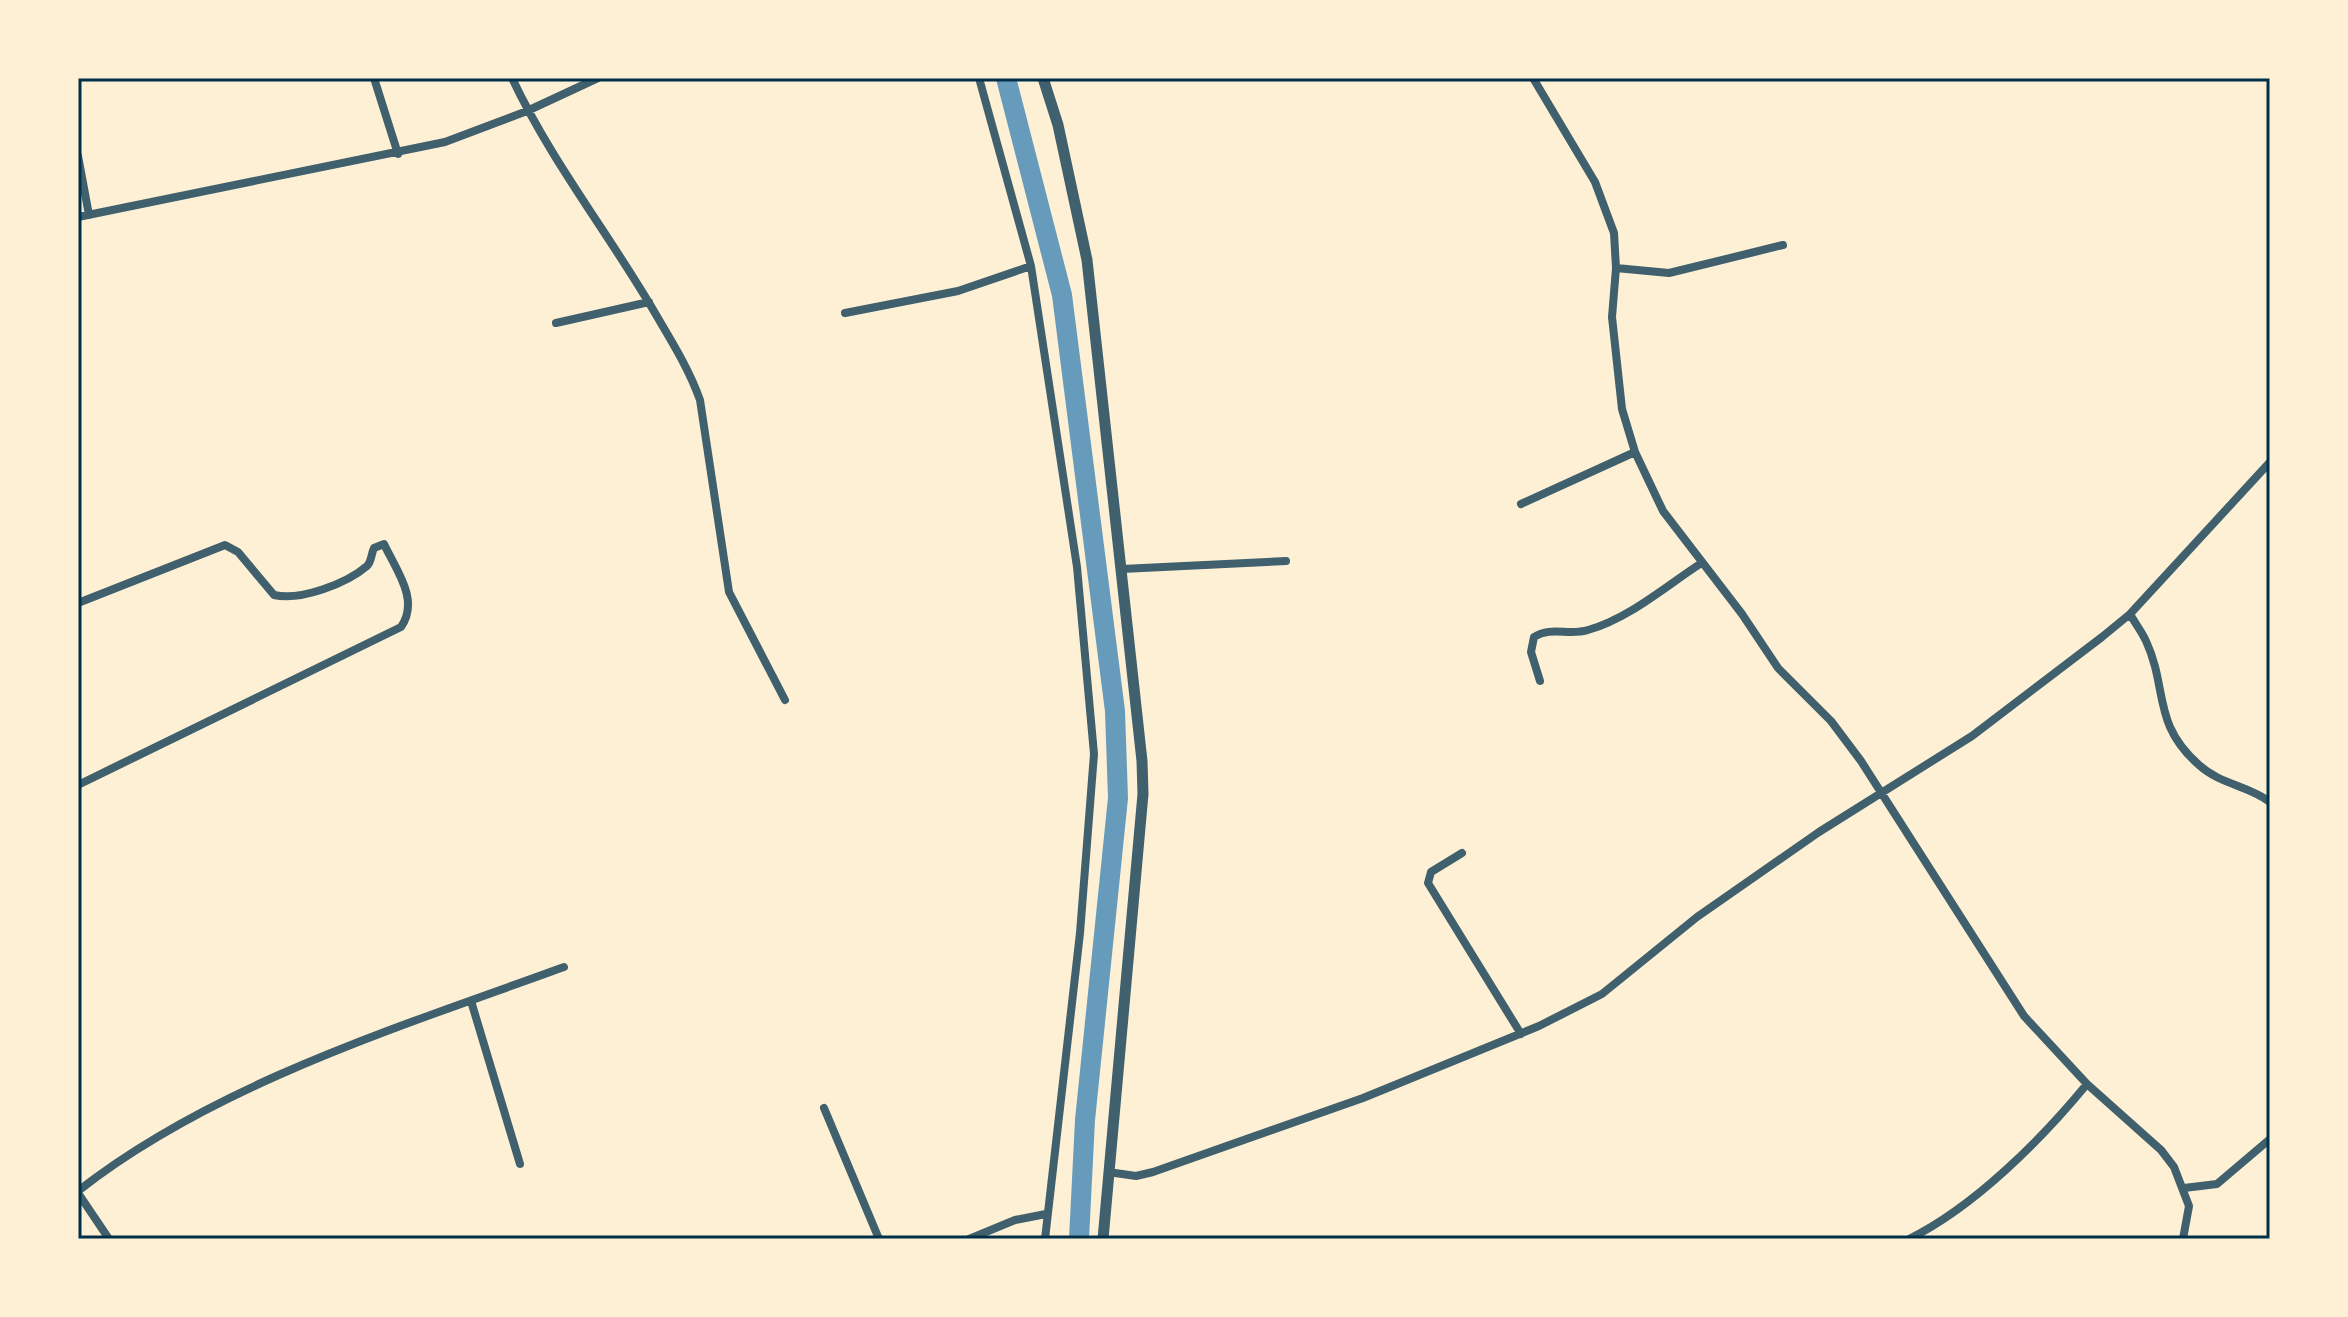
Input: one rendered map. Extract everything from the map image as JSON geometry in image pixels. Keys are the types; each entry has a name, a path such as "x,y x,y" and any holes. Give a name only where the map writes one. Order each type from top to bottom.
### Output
{"street":[{"path":"374,78 398,154"},
{"path":"512,78 527,111 649,302 691,376 700,400 729,592 785,700"},
{"path":"78,217 445,142 527,111 598,78"},
{"path":"979,78 1031,266 1077,567 1094,754 1080,933 1045,1239"},
{"path":"1043,78 1058,125 1087,260 1139,723 1143,794 1103,1239"},
{"path":"1533,78 1600,194 1614,233 1616,268 1612,317 1622,409 1635,452 1663,511 1700,564 1742,614 1778,668 1831,721 1882,791 2024,1016 2087,1084 2161,1150 2184,1188 2189,1206 2183,1239"},
{"path":"78,156 89,215"},
{"path":"1616,268 1669,273 1783,245"},
{"path":"845,313 958,291 1031,266"},
{"path":"556,323 649,302"},
{"path":"1521,504 1635,452"},
{"path":"1108,1172 1136,1176 1153,1172 1363,1098 1521,1034 1602,994 1697,917 1882,791 2003,715 2036,684 2130,614 2270,462"},
{"path":"78,603 225,545 238,552 274,595 297,596 343,579 367,566 374,548 384,544 410,600 410,614 401,627 78,785"},
{"path":"1122,569 1286,561"},
{"path":"1540,681 1531,652 1534,637 1544,631 1588,630 1618,616 1700,564"},
{"path":"2130,614 2146,641 2164,720 2171,733 2196,763 2220,782 2258,793 2270,802"},
{"path":"1462,853 1431,872 1428,883 1521,1034"},
{"path":"109,1239 78,1192 139,1146 229,1100 356,1044 564,967"},
{"path":"471,1001 520,1164"},
{"path":"1909,1239 1962,1204 2034,1143 2087,1084"},
{"path":"824,1108 879,1239"},
{"path":"2184,1188 2217,1184 2270,1139"},
{"path":"969,1239 1015,1220 1046,1214"}],"waterway":[{"path":"1006,78 1062,295 1115,711 1118,798 1085,1120 1079,1239"}]}
